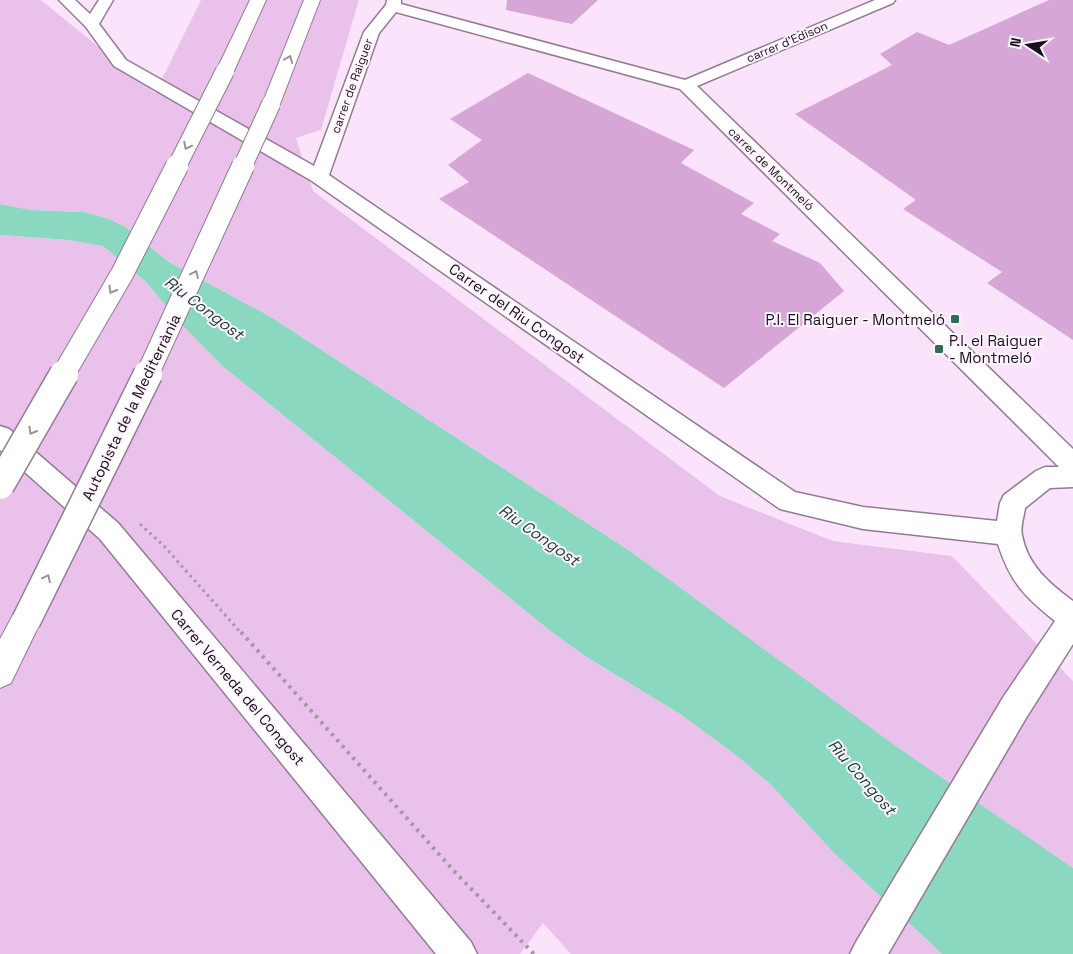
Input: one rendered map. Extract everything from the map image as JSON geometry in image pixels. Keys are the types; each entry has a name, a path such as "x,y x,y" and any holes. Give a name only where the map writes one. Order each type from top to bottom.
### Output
{"highway":[{"path":"0,485 122,274 225,71 258,0"},
{"name":"Autopista de la Mediterrània","path":"0,672 143,385 271,104 312,0"}],"street":[{"name":"Carrer del Riu Congost","path":"66,0 91,24 120,63 319,177 789,501 863,518 1008,534"},
{"path":"91,24 106,0"},
{"name":"carrer d'Edison","path":"686,85 888,0"},
{"name":"carrer de Montmeló","path":"394,3 686,85 1073,465"},
{"name":"carrer de Raiguer","path":"319,177 372,32 394,3"},
{"name":"Carrer Verneda del Congost","path":"0,436 109,530 459,954"},
{"path":"868,954 1014,707 1073,619 1038,591 1018,564 1008,534 1013,503 1045,478 1073,477"}],"path":[{"path":"140,524 164,546 453,870 534,954"}],"shaded area":[{"path":"0,0 41,0 155,93 201,0 359,0 321,130 296,138 313,191 720,496 833,541 952,556 1073,681 1073,868 897,748 633,553 271,317 169,262 124,226 109,219 84,212 31,210 0,204"},
{"path":"41,0 201,0 155,93"},
{"path":"359,0 1073,0 1073,681 952,556 833,541 720,496 313,191 296,138 321,130"},
{"path":"0,235 68,240 103,246 145,281 183,326 221,365 553,633 585,656 680,714 737,756 771,785 834,853 942,954 571,954 543,923 520,954 0,954"},
{"path":"543,922 571,954 520,954"}],"water":[{"name":"Riu Congost","path":"0,204 31,210 84,212 109,219 124,226 169,262 271,317 633,553 897,747 1073,868 1073,954 942,954 834,853 771,785 737,756 680,714 585,656 553,633 221,365 183,326 145,281 103,246 68,240 0,235"}],"building":[{"path":"507,0 598,0 572,24 506,10"},
{"path":"1049,0 1073,0 1073,340 987,283 1002,272 903,209 916,200 795,114 892,65 880,54 917,32 949,45"},
{"path":"528,73 694,150 681,163 754,203 741,214 780,234 772,241 820,263 844,291 724,388 439,199 469,182 448,165 482,140 450,119"}],"place":[{"name":"P.I. El Raiguer - Montmeló","path":"955,319"},
{"name":"P.I. el Raiguer - Montmeló","path":"939,349"}]}
